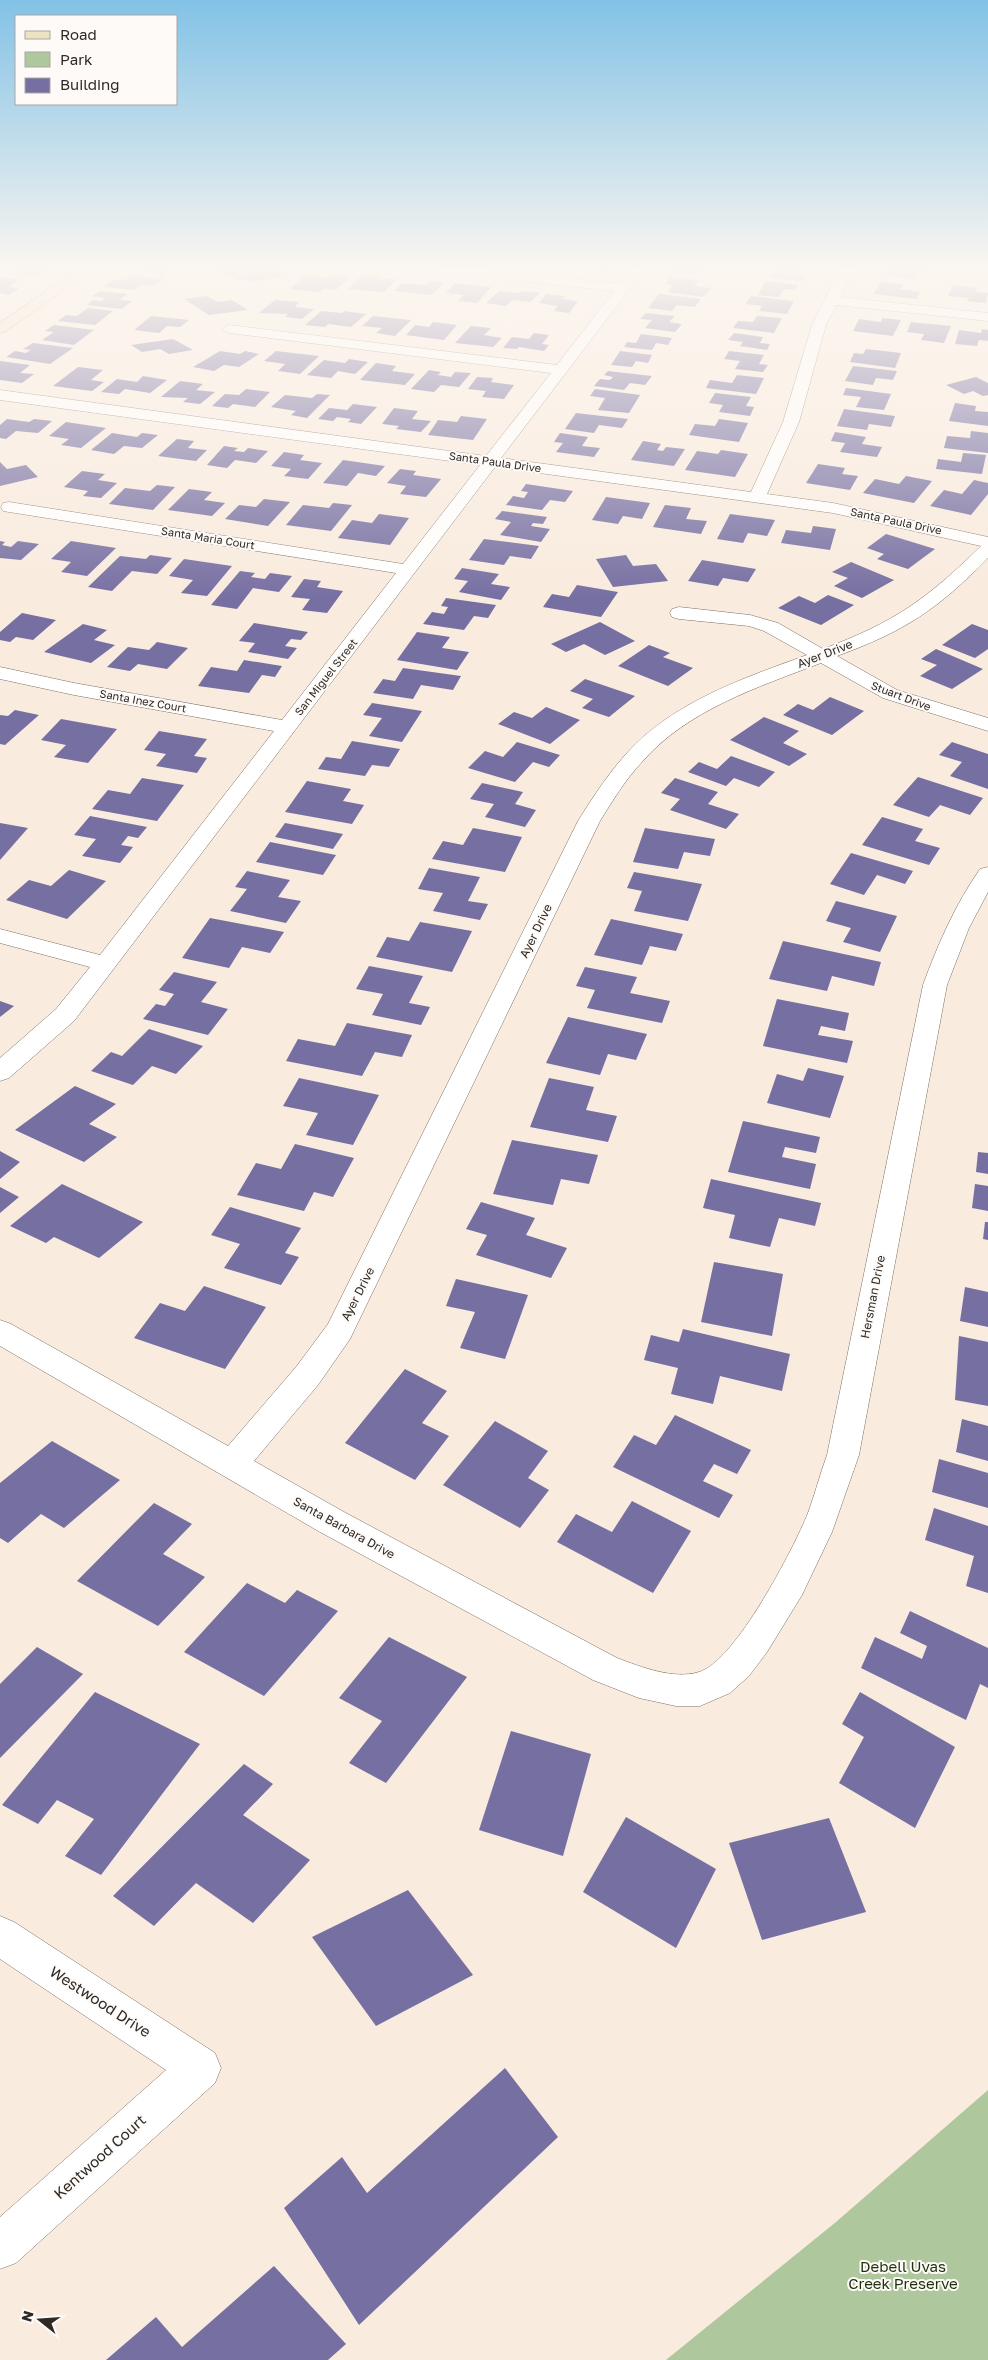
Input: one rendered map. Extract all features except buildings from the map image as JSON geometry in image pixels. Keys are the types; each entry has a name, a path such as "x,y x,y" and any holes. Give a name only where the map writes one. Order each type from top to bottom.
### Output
{"street":[{"name":"San Miguel Street","path":"0,1072 65,1015 106,964 555,379"},
{"path":"757,497 786,438 803,379"},
{"name":"Santa Paula Drive","path":"0,395 757,497 872,515 988,542"},
{"name":"Santa Maria Court","path":"9,507 408,570"},
{"name":"Ayer Drive","path":"232,1464 307,1376 339,1331 605,792 643,747 670,725 704,703 737,687 822,656 898,624 928,606 988,548"},
{"name":"Stuart Drive","path":"679,613 750,621 771,627 890,694 988,725"},
{"name":"Santa Inez Court","path":"0,672 74,689 287,727"},
{"name":"Hersman Drive","path":"702,1689 725,1676 746,1654 789,1586 824,1513 843,1455 935,985 950,943 972,898 988,874"},
{"path":"0,936 106,964"},
{"name":"Santa Barbara Drive","path":"0,1332 332,1522 605,1668 638,1682 665,1687 702,1689"},
{"name":"Westwood Drive","path":"0,1936 200,2068"},
{"name":"Kentwood Court","path":"0,2247 200,2068"}],"green space":[{"name":"Debell Uvas Creek Preserve","path":"988,2090 988,2360 666,2360 836,2222"}]}
